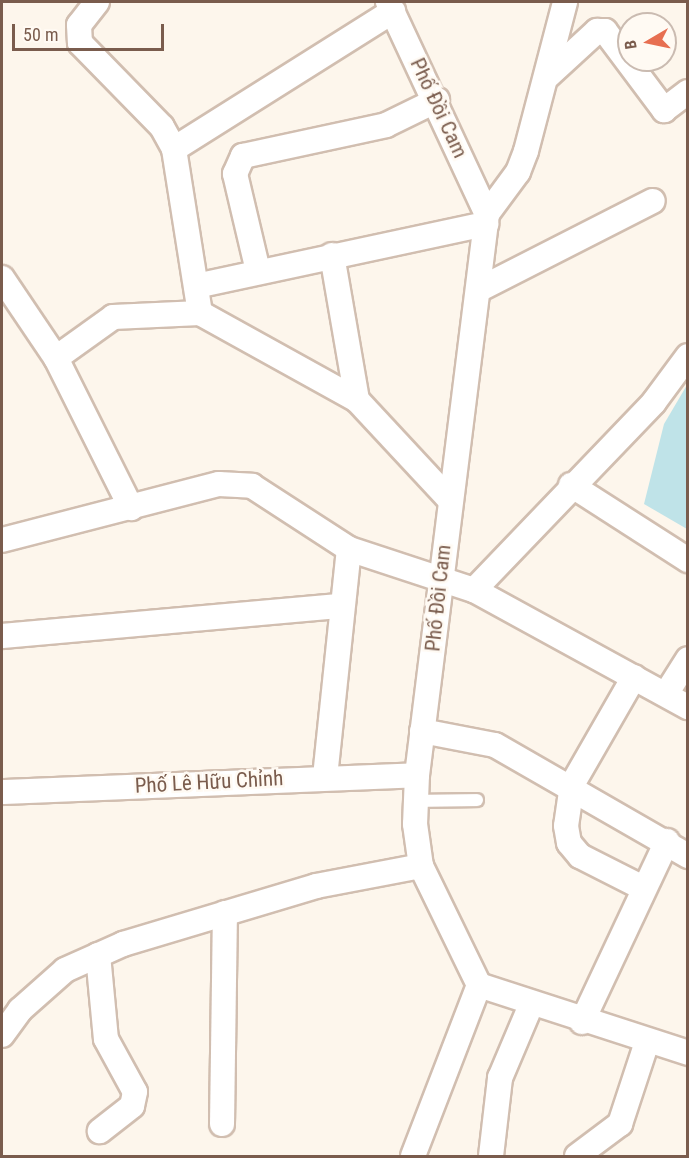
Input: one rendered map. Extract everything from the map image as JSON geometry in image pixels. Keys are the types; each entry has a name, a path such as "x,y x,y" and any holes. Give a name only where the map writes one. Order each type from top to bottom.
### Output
{"street":[{"path":"97,2 79,25 80,43 162,127 174,149 200,313"},
{"path":"196,286 486,219 518,172 548,76 565,2"},
{"path":"174,149 390,6"},
{"name":"Phố Đồi Cam","path":"390,6 437,100 486,219 449,499 417,775 416,801 421,866 479,985"},
{"path":"548,76 597,32 605,31 664,110 687,92"},
{"path":"258,271 235,174 243,156 386,125 437,100"},
{"path":"478,290 653,201"},
{"path":"332,255 357,400"},
{"path":"2,278 56,358 130,508"},
{"path":"56,358 113,317 200,313 357,400 449,499"},
{"path":"474,590 571,485 654,402 687,356"},
{"path":"2,540 219,483 252,486 349,549 474,590 687,707"},
{"path":"571,485 687,560"},
{"path":"325,777 341,606 349,549"},
{"path":"2,636 341,606"},
{"path":"666,694 687,660"},
{"path":"634,677 572,785 568,843 580,856 641,887"},
{"path":"422,731 473,737 572,785 667,841 687,856"},
{"name":"Phố Lê Hữu Chỉnh","path":"2,792 417,775"},
{"path":"582,1022 641,887 667,841"},
{"path":"2,1035 20,1010 65,970 98,955 316,885 421,866"},
{"path":"222,1124 225,913"},
{"path":"98,955 106,1039 135,1092 132,1106 100,1131"},
{"path":"413,1156 479,985 582,1022 687,1053"},
{"path":"491,1156 500,1078 531,1005"},
{"path":"577,1156 620,1124 648,1042"}],"lane":[{"path":"416,801 477,800"}],"water":[{"path":"687,385 688,529 644,504 664,424"}]}
